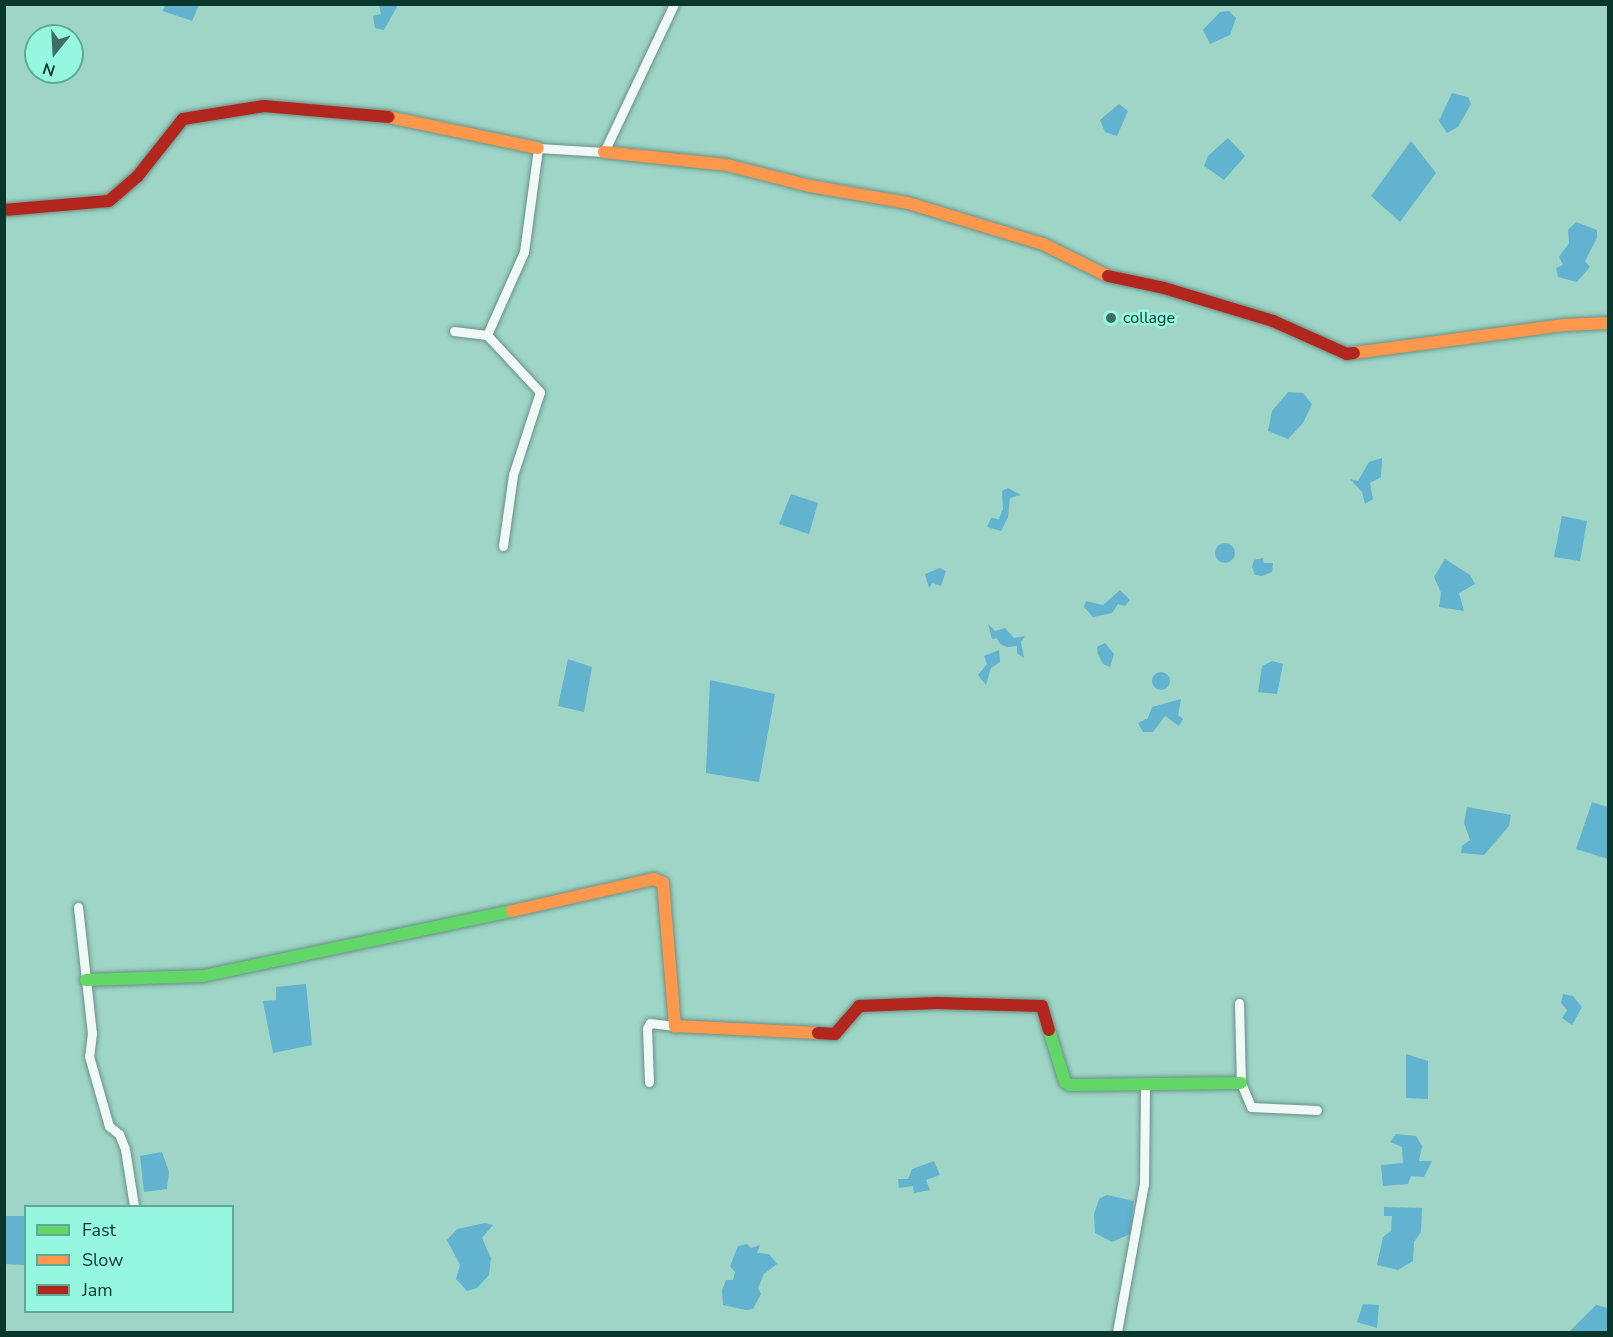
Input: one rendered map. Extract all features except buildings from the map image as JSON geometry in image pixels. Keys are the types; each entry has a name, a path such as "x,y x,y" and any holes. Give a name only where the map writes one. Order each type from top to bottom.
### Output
{"street":[{"path":"604,152 674,4"},
{"path":"4,210 109,201 137,177 183,119 264,106 407,119 537,148 604,152 727,165 810,186 908,203 1043,244 1116,280 1164,288 1273,321 1347,354 1564,325 1608,323"},
{"path":"487,334 524,252 537,148"},
{"path":"454,331 487,334 540,392 513,475 503,546"},
{"path":"86,980 203,976 320,954 654,879 663,883 675,1026"},
{"path":"78,907 92,1033 89,1056 109,1126 119,1134 125,1149 134,1205"},
{"path":"649,1082 647,1028 650,1023 835,1034 859,1006 937,1003 1042,1006 1065,1082 1076,1086 1241,1083"},
{"path":"1239,1003 1241,1083 1253,1109 1317,1110"},
{"path":"1117,1332 1144,1184 1145,1085"}],"water":[{"path":"165,4 199,5 192,21 163,11"},
{"path":"379,5 398,5 384,30 375,28 373,16 381,14"},
{"path":"1229,11 1236,18 1230,35 1210,44 1203,30 1220,12"},
{"path":"1452,93 1468,97 1471,104 1458,127 1447,133 1439,121"},
{"path":"1119,104 1128,111 1117,136 1105,132 1100,120"},
{"path":"1228,138 1245,156 1224,180 1204,166 1208,156"},
{"path":"1411,141 1436,173 1400,222 1371,196"},
{"path":"1576,222 1597,230 1597,238 1585,261 1590,267 1577,282 1558,277 1556,268 1563,265 1559,257 1569,243 1568,230"},
{"path":"1288,392 1303,393 1312,404 1303,423 1288,439 1268,431 1272,411"},
{"path":"1382,458 1381,477 1370,483 1373,499 1365,504 1362,492 1350,479 1358,481 1369,462"},
{"path":"1008,488 1021,495 1010,498 1008,517 1001,531 987,527 991,518 999,519 1003,509 1002,491"},
{"path":"791,494 818,503 809,534 779,524"},
{"path":"1562,516 1587,521 1580,561 1554,557"},
{"path":"1225,543 1232,546 1235,553 1232,560 1225,563 1218,560 1215,553 1218,546"},
{"path":"1263,558 1264,563 1273,563 1272,572 1262,576 1255,575 1252,567 1254,560"},
{"path":"1445,559 1470,575 1475,584 1459,593 1464,611 1439,607 1441,593 1434,577"},
{"path":"940,568 946,571 941,586 932,583 929,588 925,574"},
{"path":"1120,590 1130,600 1125,606 1118,604 1112,613 1093,617 1084,607 1086,601 1103,605"},
{"path":"988,624 995,631 1005,628 1014,638 1025,636 1021,642 1024,658 1017,653 1017,646 1007,647 1000,644 997,638 992,639"},
{"path":"1105,643 1114,654 1110,667 1103,664 1098,654 1097,647"},
{"path":"999,650 1000,662 991,668 986,685 978,675 987,664 984,656"},
{"path":"568,659 592,667 584,712 558,706"},
{"path":"1272,661 1283,664 1277,694 1258,692 1262,666"},
{"path":"1161,672 1167,675 1170,681 1167,687 1161,690 1155,687 1152,681 1155,675"},
{"path":"710,680 775,694 759,782 706,773"},
{"path":"1181,699 1178,715 1183,719 1179,726 1165,716 1153,732 1143,732 1138,723 1148,718 1152,707"},
{"path":"1592,802 1608,807 1608,859 1576,849"},
{"path":"1467,807 1511,815 1509,826 1484,855 1461,853 1462,846 1470,840 1464,823"},
{"path":"306,984 312,1045 273,1053 263,1001 276,1000 276,987"},
{"path":"1563,994 1573,996 1582,1007 1572,1025 1562,1018 1567,1010 1561,1003"},
{"path":"1406,1054 1428,1061 1428,1099 1406,1098"},
{"path":"1396,1134 1416,1136 1422,1146 1419,1161 1432,1161 1424,1177 1411,1176 1408,1184 1383,1186 1381,1165 1403,1163 1402,1147 1390,1142"},
{"path":"162,1152 169,1172 167,1189 144,1192 140,1156"},
{"path":"934,1161 940,1175 926,1180 930,1190 914,1193 913,1186 899,1188 898,1179 908,1179 912,1169"},
{"path":"1107,1195 1134,1201 1130,1234 1112,1242 1095,1233 1094,1214 1099,1199"},
{"path":"1384,1207 1422,1208 1421,1232 1414,1242 1413,1261 1398,1270 1377,1265 1383,1237 1391,1231 1392,1216 1384,1216"},
{"path":"5,1216 24,1216 24,1265 5,1264"},
{"path":"485,1223 493,1225 482,1238 491,1258 489,1275 477,1288 467,1291 456,1279 460,1265 447,1240 457,1229"},
{"path":"747,1244 751,1248 760,1245 757,1253 769,1254 777,1264 764,1274 758,1288 761,1294 753,1309 746,1310 723,1305 722,1290 726,1280 733,1280 735,1272 730,1266 738,1246"},
{"path":"1363,1304 1379,1305 1377,1328 1357,1322"},
{"path":"1596,1305 1608,1308 1608,1332 1569,1332"}],"traffic: fast":[{"path":"86,980 203,976 512,911"},
{"path":"1049,1030 1065,1082 1070,1085 1241,1083"}],"traffic: slow":[{"path":"389,117 538,148"},
{"path":"604,152 727,165 810,186 908,203 1043,244 1108,276"},
{"path":"1354,353 1564,325 1608,323"},
{"path":"512,911 654,879 663,883 675,1026 818,1033"}],"traffic: jam":[{"path":"4,210 109,201 137,177 183,119 264,106 389,117"},
{"path":"1108,276 1164,288 1273,321 1347,354 1354,353"},
{"path":"818,1033 835,1034 859,1006 937,1003 1042,1006 1049,1030"}],"place":[{"name":"collage","path":"1111,318"}]}
